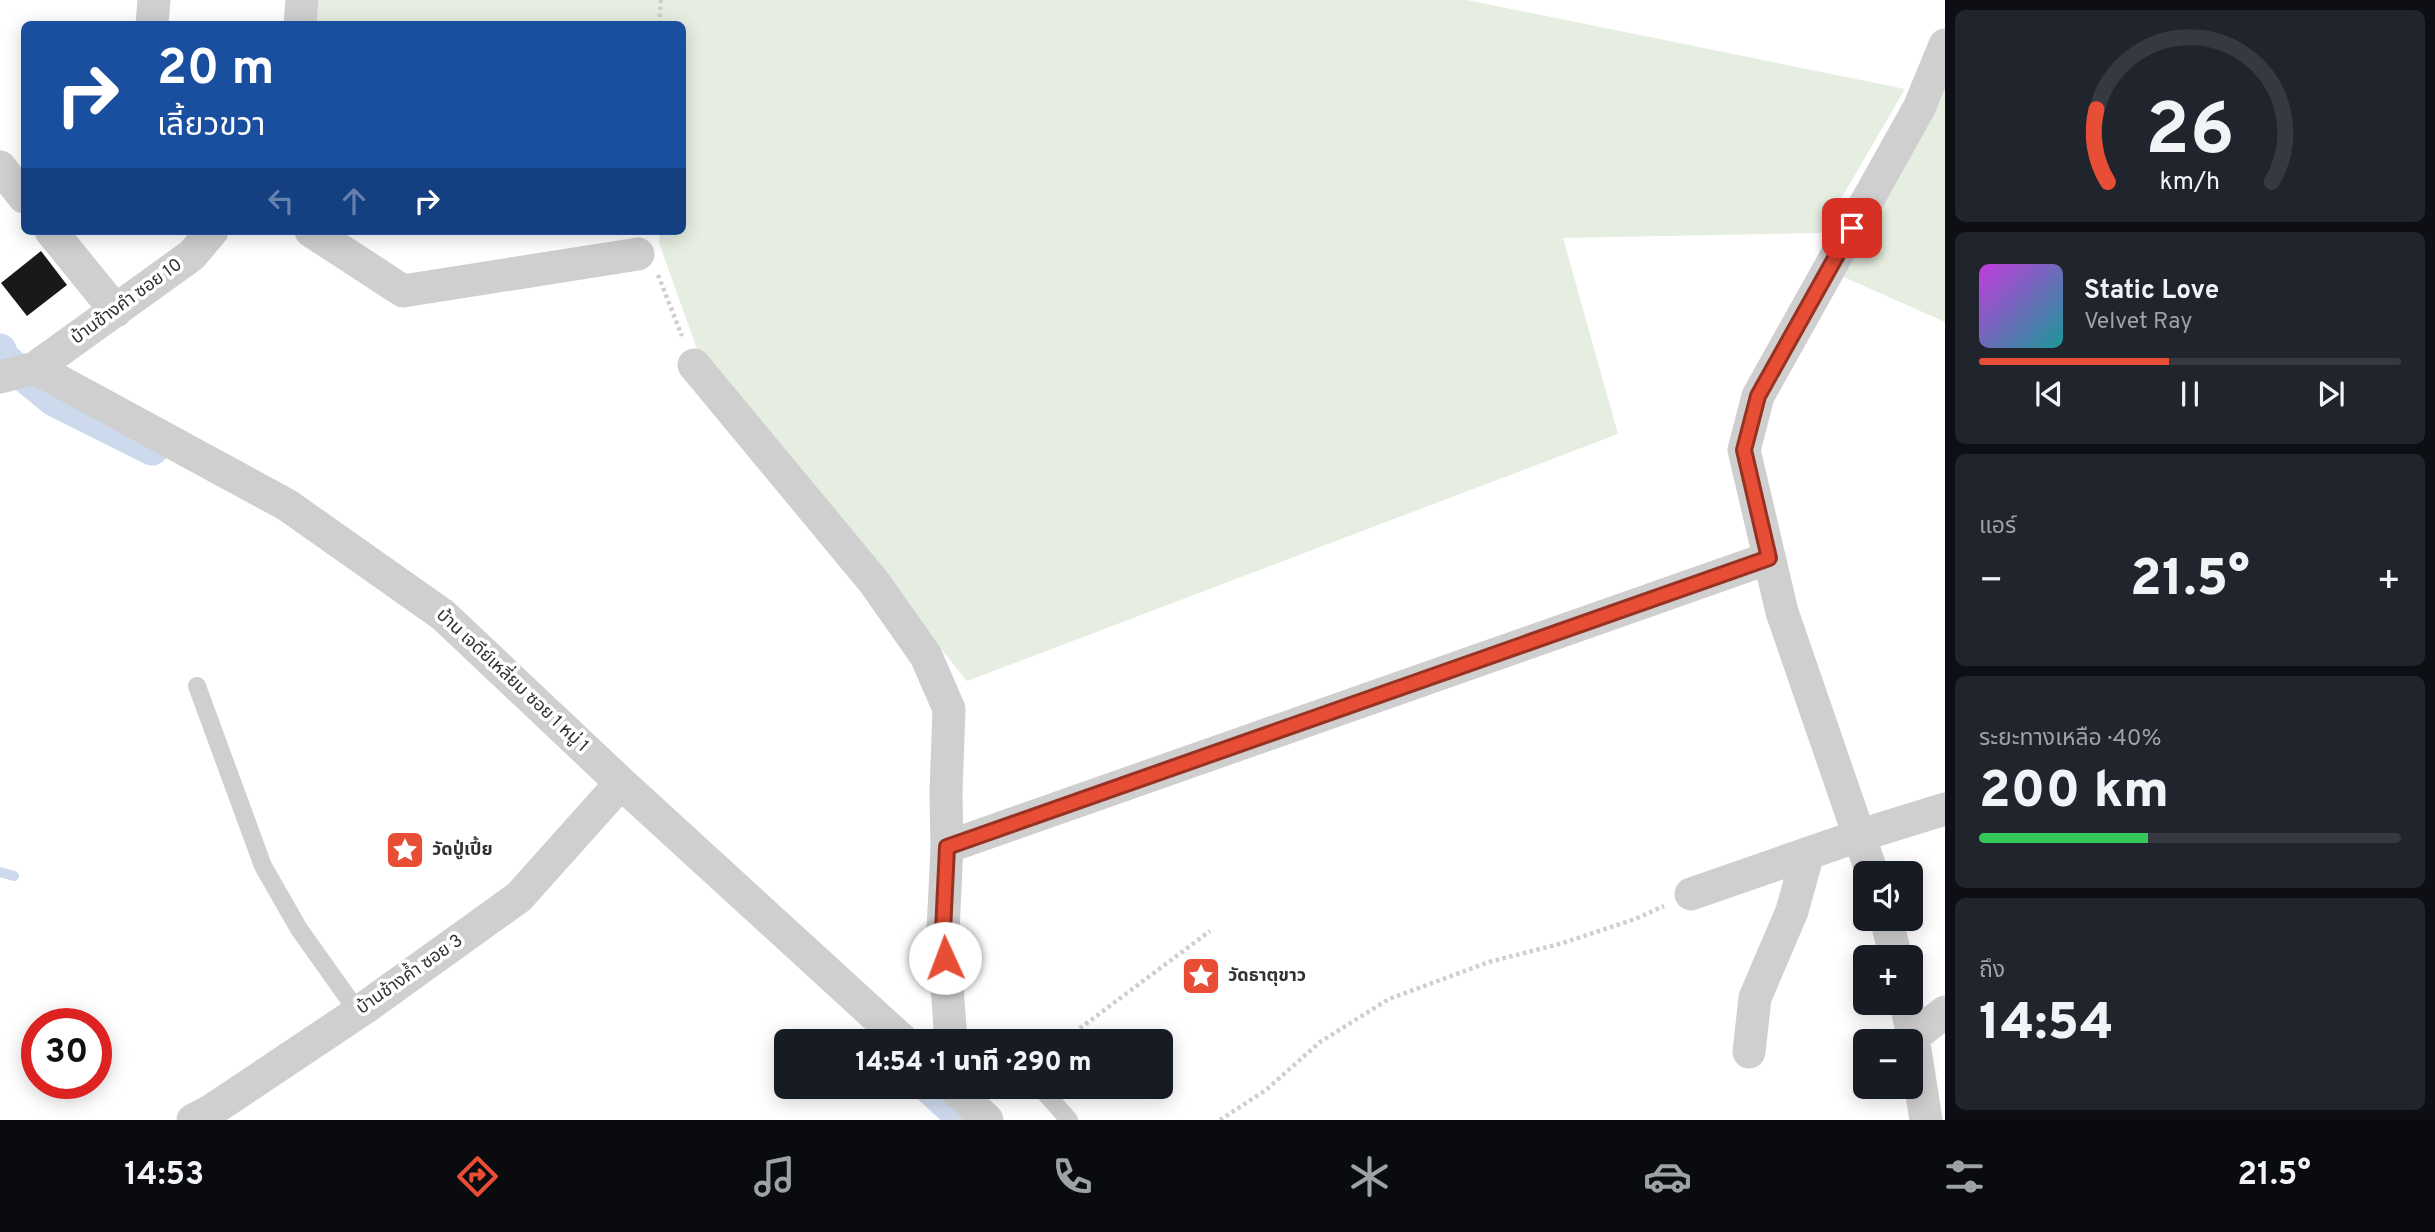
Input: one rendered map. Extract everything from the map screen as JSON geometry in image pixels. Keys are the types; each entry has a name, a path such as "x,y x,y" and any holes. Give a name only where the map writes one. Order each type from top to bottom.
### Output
{"street":[{"path":"152,21 154,0"},
{"path":"300,21 302,0"},
{"path":"1869,861 1782,612 1744,450 1758,396 1919,108 1945,45"},
{"path":"0,167 21,193"},
{"path":"54,235 116,312"},
{"name":"บ้านช้างคำ ซอย 10","path":"17,373 116,312 192,255 209,235"},
{"path":"317,235 403,291 646,259"},
{"path":"694,365 874,582 926,656 949,709 943,931 950,1029"},
{"name":"บ้าน เจดีย์เหลี่ยม ซอย 1 หมู่ 1","path":"17,373 287,505 443,615 614,791 889,1029"},
{"path":"947,847 1769,558"},
{"name":"บ้านช้างค้ำ ซอย 3","path":"192,1120 212,1110 358,1012 519,897 614,791"},
{"path":"1691,894 1945,809"},
{"path":"1749,1052 1755,998 1792,911 1808,853"},
{"path":"1923,1029 1945,1012"},
{"path":"967,1099 987,1120"},
{"path":"1923,1099 1926,1120"}],"lane":[{"path":"197,686 263,866 299,929 358,1012"},
{"path":"1051,1099 1069,1120"}],"path":[{"path":"659,21 661,0"},
{"path":"646,259 694,365"},
{"path":"1220,1120 1266,1090 1320,1042 1389,999 1489,962 1563,943 1635,919 1691,894"},
{"path":"1079,1029 1210,931"}],"shaded area":[{"path":"317,0 1467,0 1905,89 1821,233 1563,238 1618,434 967,681 697,349 659,243 660,235 686,235 686,21 316,21"},
{"path":"1945,81 1945,322 1837,274"}],"building":[{"path":"41,251 67,285 27,316 1,283"}],"waterway":[{"path":"0,350 3,358 54,400 152,449"},
{"path":"0,872 14,876"},
{"path":"942,1099 965,1120"}],"place":[{"name":"วัดปู่เปี้ย","path":"405,850"},
{"name":"วัดธาตุขาว","path":"1201,976"}],"route":[{"path":"945,958 943,931 947,847 1769,558 1744,450 1758,396 1852,228"}]}
